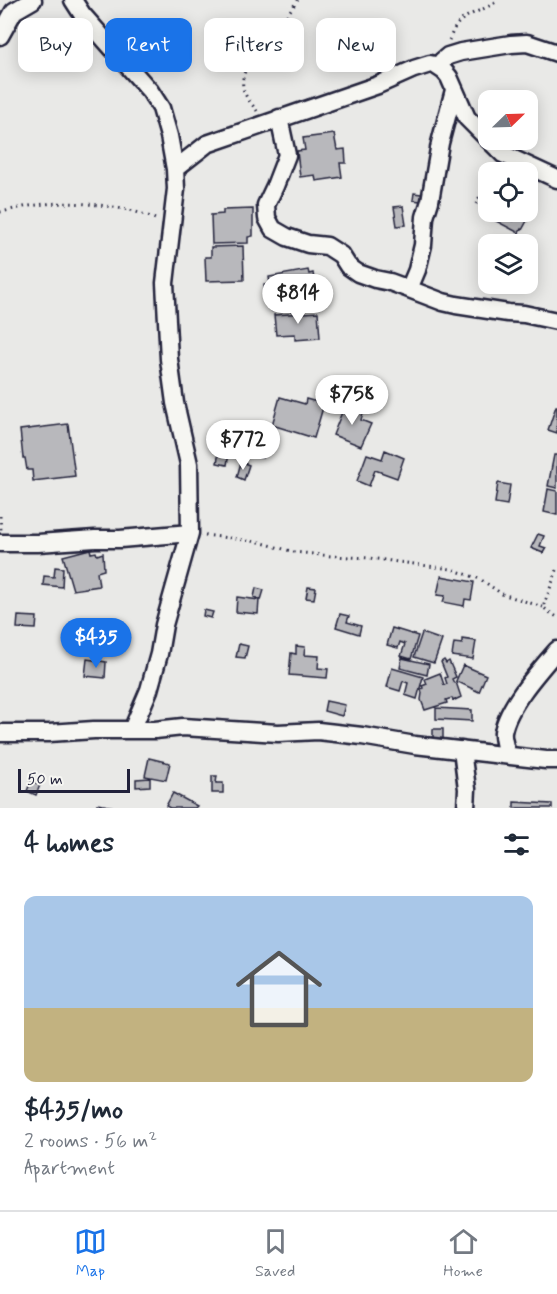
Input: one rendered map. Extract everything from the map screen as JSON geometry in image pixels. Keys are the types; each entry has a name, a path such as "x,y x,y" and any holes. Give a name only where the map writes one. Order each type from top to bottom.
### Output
{"street":[{"path":"0,36 14,11 33,0"},
{"path":"73,0 82,14 156,99 169,136 175,169 176,189 165,283 169,359 175,403 189,464 190,533 164,625 149,690 132,730"},
{"path":"175,169 207,144 378,85 426,64 435,65 461,52 527,43 557,53"},
{"path":"443,62 467,118 503,154 557,179"},
{"path":"409,289 417,270 423,245 425,217 440,143 454,90"},
{"path":"272,121 287,155 266,205 267,218 273,229 297,241 327,246 341,255 348,266 358,273 375,279 450,303 557,321"},
{"path":"0,543 120,539 190,533"},
{"path":"507,755 502,734 509,716 520,697 557,650"},
{"path":"0,733 183,728 278,733 318,731 415,745 557,760"},
{"path":"462,750 467,789 466,808"}],"path":[{"path":"272,121 247,97 243,86 244,75 257,52 298,0"},
{"path":"443,62 456,26 466,17 498,0"},
{"path":"476,204 478,200"},
{"path":"0,212 38,204 94,205 145,213 172,227"},
{"path":"0,516 0,533"},
{"path":"190,533 259,542 294,552 369,558 451,569 480,579 502,594 543,607 557,617"},
{"path":"543,607 557,570"}],"building":[{"path":"334,134 337,150 345,149 346,163 340,163 342,177 316,181 315,175 300,177 297,151 305,150 303,138"},
{"path":"414,193 428,195 427,202 413,200"},
{"path":"403,206 406,225 397,226 394,207"},
{"path":"253,209 253,236 248,237 248,243 212,244 211,215 223,214 223,210"},
{"path":"498,222 526,222 519,233"},
{"path":"243,246 244,280 206,281 205,257 211,257 211,247"},
{"path":"308,270 309,274 313,273 318,306 290,311 289,309 272,311 271,307 268,307 264,285 270,284 269,277"},
{"path":"318,312 320,338 295,340 295,334 276,335 274,315"},
{"path":"280,397 305,404 306,399 324,404 314,438 272,425"},
{"path":"352,406 364,411 361,420 371,424 361,446 333,435 344,407 350,410"},
{"path":"557,406 557,433 548,430"},
{"path":"68,424 75,476 33,481 32,470 27,470 25,458 23,458 20,430"},
{"path":"247,432 270,434 269,446 263,445 262,458 244,456"},
{"path":"220,446 230,448 227,465 217,463"},
{"path":"385,450 404,458 397,478 375,470 369,486 357,481 367,454 382,459"},
{"path":"554,455 557,455 557,488 548,486"},
{"path":"241,462 249,465 244,480 237,477"},
{"path":"498,483 510,485 507,505 495,503"},
{"path":"548,489 557,491 557,515 544,512"},
{"path":"538,534 544,536 540,546 546,548 543,553 531,548"},
{"path":"90,549 91,553 96,552 97,555 103,553 104,570 97,572 99,586 73,590 63,556"},
{"path":"55,567 63,568 62,587 43,585 44,576 54,577"},
{"path":"441,576 474,582 471,600 465,599 464,606 443,602 445,596 437,595"},
{"path":"308,587 316,588 314,599 306,598"},
{"path":"256,588 264,590 261,600 254,597"},
{"path":"237,597 259,600 258,614 236,612"},
{"path":"204,610 213,612 211,618 203,616"},
{"path":"340,614 349,616 347,622 361,626 359,634 336,627"},
{"path":"18,616 37,617 36,629 17,628"},
{"path":"392,628 418,636 411,659 401,656 405,644 400,642 398,648 387,645"},
{"path":"422,633 442,640 434,663 414,657"},
{"path":"462,639 476,641 473,659 452,656 454,643 462,644"},
{"path":"239,644 248,646 245,658 236,657"},
{"path":"296,646 305,647 304,655 319,656 318,668 328,669 327,678 289,675 291,653 296,654"},
{"path":"402,658 429,664 427,675 400,668"},
{"path":"87,659 106,662 105,678 85,676"},
{"path":"444,660 446,663 449,661 456,677 452,679 454,683 456,682 461,697 453,701 452,698 446,700 447,703 425,710 421,700 421,689 427,684 425,679 440,673 444,685 447,684 445,678 447,677 441,662"},
{"path":"463,665 486,675 479,692 456,681"},
{"path":"392,668 423,677 417,699 405,695 408,683 403,681 400,691 387,687"},
{"path":"326,701 345,705 342,716 324,711"},
{"path":"436,708 472,710 472,721 436,719"},
{"path":"433,729 443,729 443,740 433,740"},
{"path":"149,758 170,763 166,780 145,776"},
{"path":"212,776 217,776 216,783 223,783 223,793 212,793"},
{"path":"150,778 150,786 136,787 136,779"},
{"path":"31,781 40,785 36,795 27,791"},
{"path":"173,793 197,806 195,808 170,808 166,806"},
{"path":"514,802 552,804 552,808 514,808"},
{"path":"97,804 115,807 97,808"}]}
